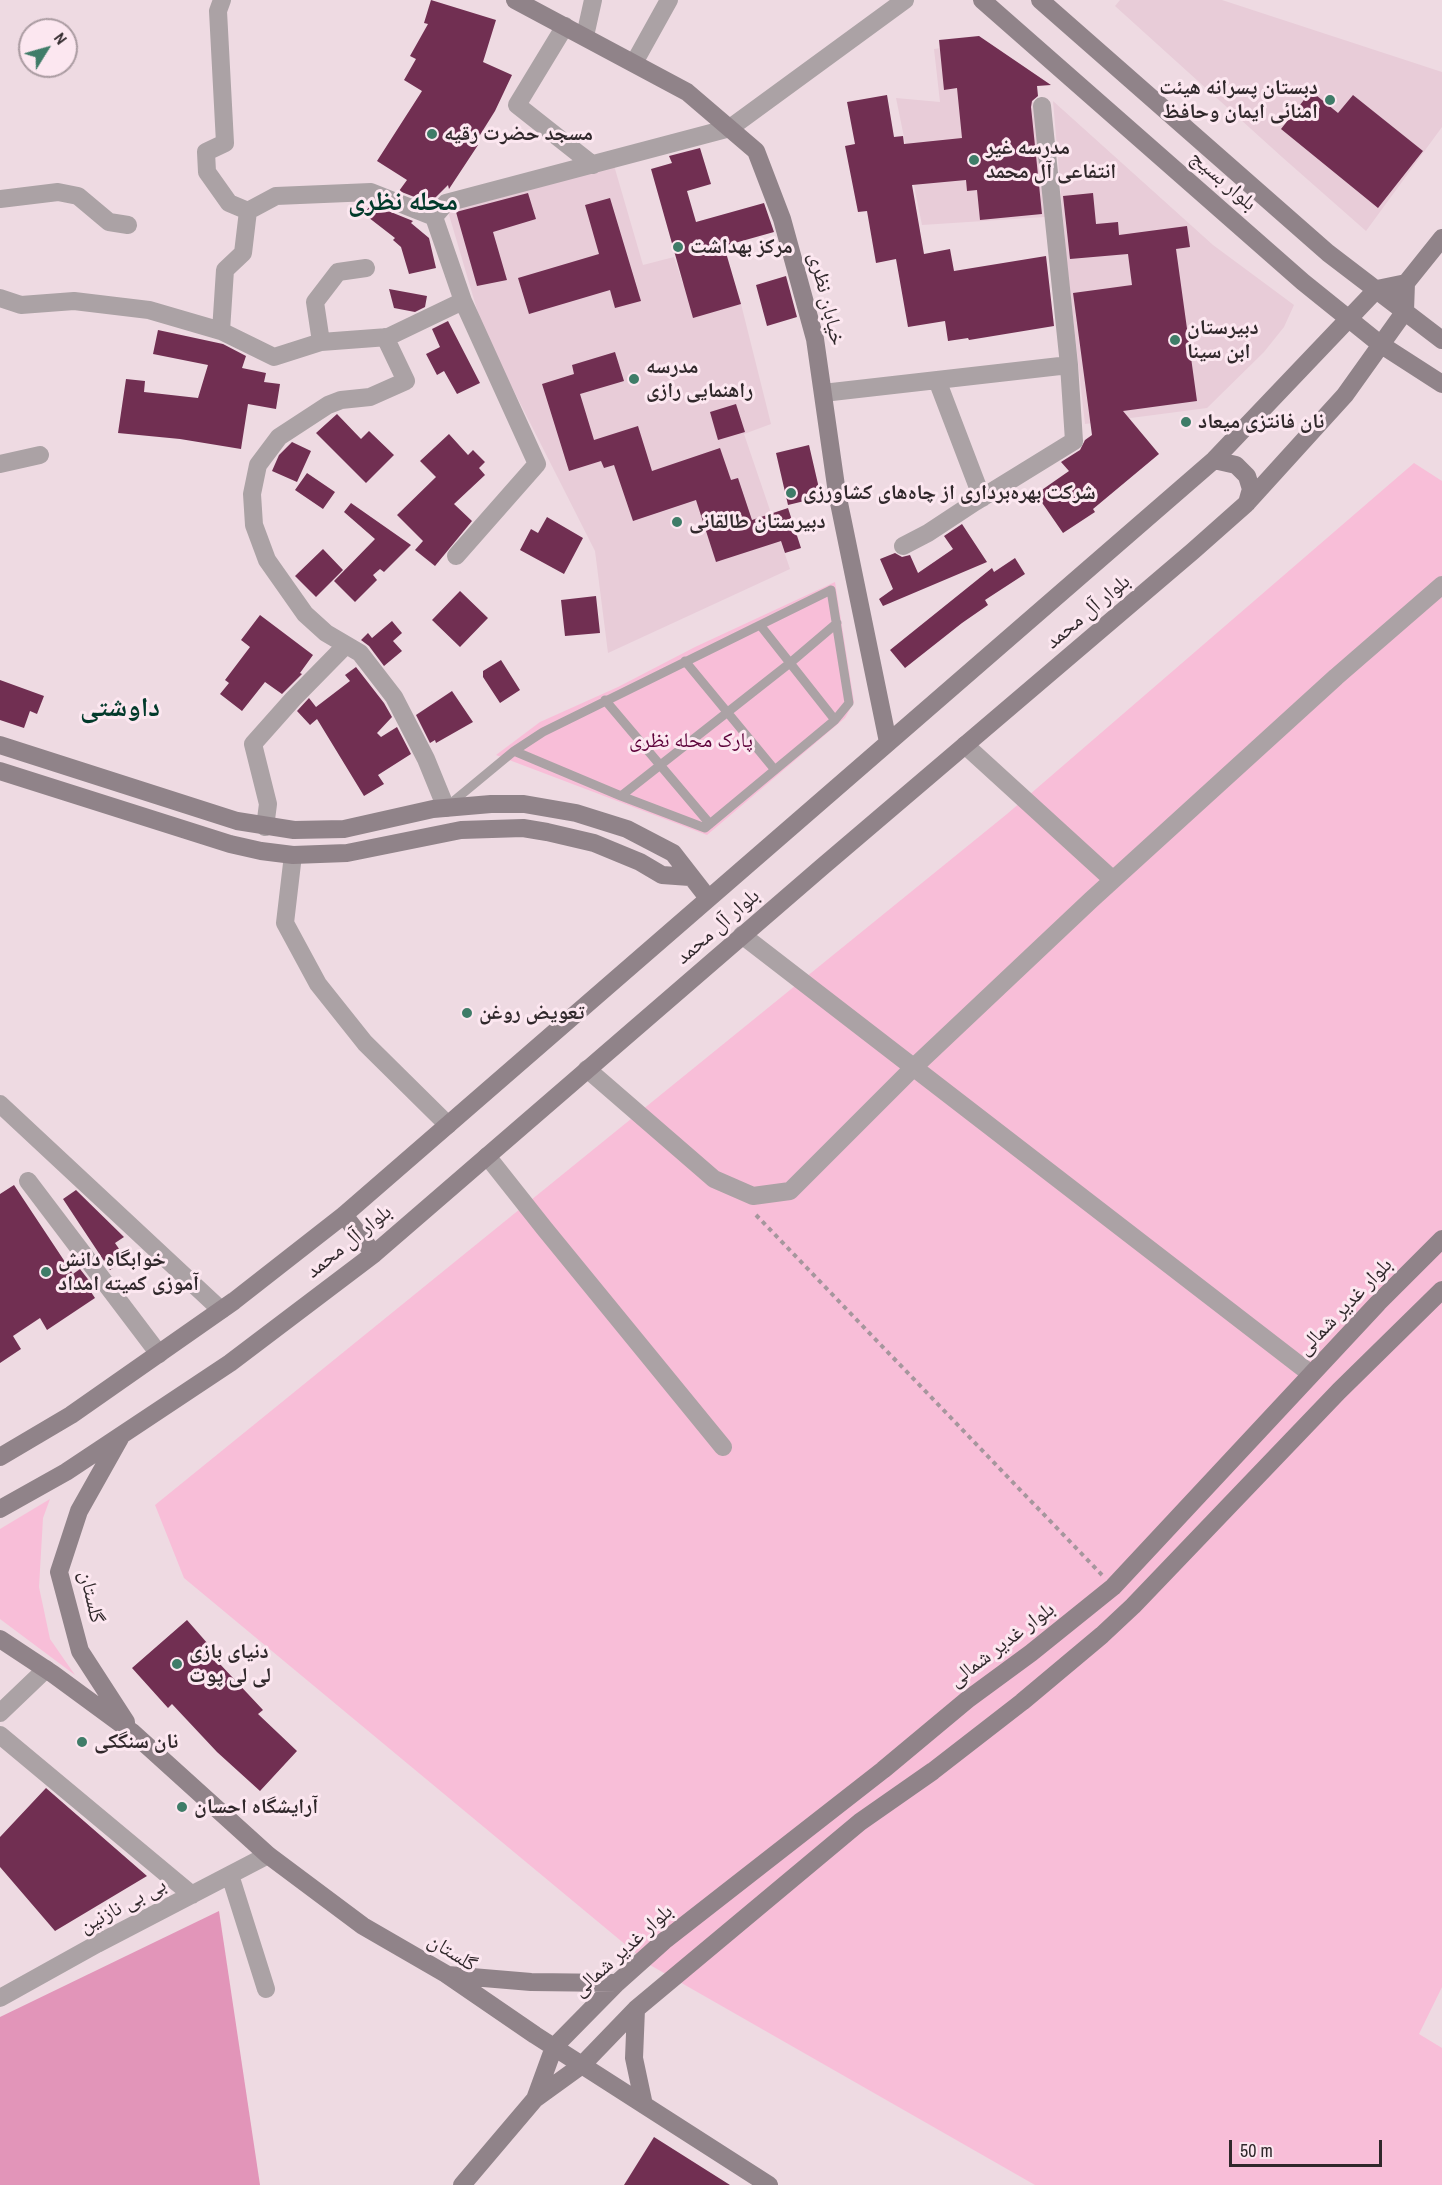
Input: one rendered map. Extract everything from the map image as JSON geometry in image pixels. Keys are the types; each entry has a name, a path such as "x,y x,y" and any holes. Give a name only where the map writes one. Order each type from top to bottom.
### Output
{"main road":[{"name":"خیابان نظری","path":"515,0 687,92 756,151 782,219 815,339 837,493 888,742"},
{"name":"بلوار بسیج","path":"982,0 1348,319 1380,344 1442,384"},
{"name":"بلوار بسیج","path":"1040,0 1328,253 1442,340"},
{"path":"1405,311 1406,283 1442,238"},
{"path":"1377,289 1406,283"},
{"name":"بلوار آل محمد","path":"0,1456 71,1415 159,1354 221,1310 344,1215 1214,460 1377,289"},
{"name":"بلوار آل محمد","path":"0,1509 66,1472 230,1363 374,1254 742,935 1246,504 1345,395 1405,311"},
{"path":"1214,460 1236,465 1247,476 1251,494 1246,504"},
{"path":"0,745 237,821 265,827 294,830 344,829 446,808 491,804 524,804 576,813 627,829 673,853 708,898"},
{"path":"0,771 230,844 293,855 358,852 461,830 523,828 594,843 640,862 662,875 690,877"},
{"path":"344,1215 374,1254"},
{"name":"بلوار غدیر شمالی","path":"554,2047 617,1983 663,1941 1113,1587 1378,1303 1442,1239"},
{"path":"462,2185 534,2099 582,2065 636,2008 860,1822 960,1750 1102,1635 1133,1606 1339,1391 1442,1290"},
{"name":"گلستان","path":"122,1435 79,1511 59,1572 80,1651 132,1731"},
{"name":"گلستان","path":"0,1639 132,1731 268,1855 363,1926 446,1974 554,2047 769,2185"},
{"path":"446,1974 531,1982 617,1983"},
{"path":"636,2008 634,2058 644,2105"},
{"path":"534,2099 554,2047"}],"street":[{"path":"222,0 218,11 225,143 206,152 207,172 229,203 248,212"},
{"path":"585,36 593,0"},
{"path":"634,63 669,0"},
{"path":"434,217 446,203 730,128 905,0"},
{"path":"565,26 516,105 593,165"},
{"path":"903,546 928,533 1074,441 1069,365 1042,106"},
{"path":"0,199 58,192 78,196 109,222 128,225"},
{"path":"248,212 276,196 371,192 434,217 463,301 537,464 456,556"},
{"path":"221,331 225,270 243,252 248,212"},
{"path":"321,342 315,302 338,272 366,268"},
{"path":"0,296 21,305 74,301 149,310 221,331 274,357 321,342 385,337 463,301"},
{"path":"385,337 406,381 370,397 341,400 328,405 279,437 258,465 252,494 254,525 267,560 305,614 326,633 360,653 394,697 426,759 446,808"},
{"path":"823,393 1069,365"},
{"path":"937,380 982,498"},
{"path":"0,464 40,455"},
{"path":"587,1070 714,1179 753,1196 789,1191 914,1067 1113,880 1336,677 1442,585"},
{"path":"265,827 268,804 253,744 346,645"},
{"path":"965,745 1113,880"},
{"path":"293,855 285,923 318,984 365,1043 448,1125"},
{"path":"742,935 1311,1374"},
{"path":"0,1104 221,1310"},
{"path":"487,1156 723,1447"},
{"path":"28,1181 159,1354"},
{"path":"0,1713 45,1669"},
{"path":"0,1735 192,1895"},
{"name":"بی بی نازنین","path":"0,1998 268,1855"},
{"path":"230,1875 266,1989"}],"lane":[{"path":"446,808 514,751 543,732 831,590 849,703 835,720 705,828 514,751"},
{"path":"621,796 790,663 837,623"},
{"path":"760,625 835,720"},
{"path":"685,661 775,770"},
{"path":"605,700 710,824"}],"path":[{"path":"751,1210 1113,1587"}],"shaded area":[{"name":"دبستان پسرانه هیئت امنائی ایمان وحافظ","path":"1120,0 1222,0 1442,72 1442,127 1366,231 1115,6"},
{"name":"مدرسه غیر انتفاعی آل محمد","path":"981,42 1031,80 1045,217 922,225 896,98 940,102 934,49"},
{"name":"دبیرستان ابن سینا","path":"1053,101 1213,245 1294,305 1284,327 1264,352 1207,408 1085,424 1067,264"},
{"path":"613,162 643,265 674,257 683,284 741,304 771,424 744,434 790,569 608,653 595,551 483,330 447,208"},
{"path":"219,1911 260,2185 0,2185 0,2017"}],"green space":[{"path":"1414,463 1442,481 1442,1987 1419,2034 1442,2048 1442,2185 1035,2185 650,1965 184,1578 155,1505 1007,814"},
{"name":"پارک محله نظری","path":"835,582 854,702 845,718 707,835 496,755 540,722 618,687 695,647"},
{"path":"50,1499 43,1518 39,1587 50,1639 75,1675 0,1619 0,1529"}],"building":[{"path":"431,0 496,20 483,62 512,75 495,111 475,143 478,145 449,189 448,185 430,203 399,191 407,180 377,161 422,91 404,80 416,59 410,56 428,24 424,23"},
{"path":"979,36 1051,85 1037,86 1038,96 1032,101 1031,107 1042,214 980,220 977,190 967,191 966,180 912,185 924,254 950,249 954,271 1046,256 1054,326 969,340 968,338 948,341 945,321 908,327 896,259 876,263 867,211 858,212 845,146 855,144 847,102 887,95 894,137 903,136 904,144 962,138 957,88 944,90 939,40"},
{"path":"1311,91 1338,113 1353,95 1423,151 1378,208 1281,129"},
{"path":"700,148 711,184 687,191 696,222 764,203 774,232 724,246 741,304 693,318 651,169 672,163 669,156"},
{"path":"528,193 536,219 493,232 507,280 477,286 456,212"},
{"path":"1093,193 1096,224 1118,222 1119,235 1187,226 1190,247 1176,249 1197,401 1123,411 1159,454 1093,509 1095,512 1063,533 1036,494 1069,471 1061,462 1080,450 1085,440 1092,435 1073,293 1132,285 1128,254 1070,259 1063,196"},
{"path":"610,198 641,301 615,308 610,290 529,314 518,278 599,254 585,205"},
{"path":"371,204 413,221 411,223 429,238 436,268 409,274 401,247 393,240 395,238 364,214"},
{"path":"786,276 797,317 767,326 756,285"},
{"path":"389,289 427,296 425,307 415,312 394,308"},
{"path":"448,321 480,383 457,394 444,371 437,375 426,354 440,347 432,329"},
{"path":"158,330 223,344 246,356 242,368 266,373 264,382 280,384 276,409 248,404 241,449 180,439 118,433 126,379 145,381 144,392 198,398 208,365 153,354"},
{"path":"615,352 624,381 580,394 594,440 638,426 652,471 720,448 731,480 738,478 752,520 788,508 801,548 785,553 781,541 716,562 696,500 633,521 614,465 604,468 601,461 569,471 542,384 574,374 572,365"},
{"path":"736,404 745,432 718,440 710,412"},
{"path":"337,414 361,439 369,431 394,455 366,483 316,433"},
{"path":"449,434 468,455 473,450 485,462 479,468 485,475 454,504 472,521 435,566 415,550 423,541 397,515 436,477 420,461"},
{"path":"292,442 311,451 297,482 272,471 279,455"},
{"path":"809,445 821,497 788,505 776,453"},
{"path":"307,473 335,492 323,509 295,490"},
{"path":"351,503 411,545 384,572 380,569 373,575 377,580 355,602 334,581 375,539 344,512"},
{"path":"547,517 583,538 564,574 520,550 531,529 538,533"},
{"path":"962,524 987,562 883,606 879,599 893,589 880,559 895,553 902,557 910,555 918,573 953,549 944,536"},
{"path":"323,549 343,570 316,597 295,576"},
{"path":"1015,558 1025,574 985,600 988,605 905,668 890,650 992,568 994,572"},
{"path":"460,591 488,618 460,647 432,620"},
{"path":"596,596 600,633 565,636 561,600"},
{"path":"260,615 313,655 300,673 302,674 282,694 265,682 242,711 220,694 229,683 225,680 250,647 241,640"},
{"path":"392,621 402,633 393,641 402,651 384,666 369,646 361,640 368,633 372,638"},
{"path":"501,660 520,690 500,703 483,677 483,671"},
{"path":"356,667 392,717 377,733 381,737 397,727 411,754 378,775 384,784 364,796 317,719 310,725 297,711 309,698 316,707 350,681 345,675"},
{"path":"0,680 44,696 37,714 30,711 24,728 0,720"},
{"path":"452,691 473,722 436,743 435,740 430,743 416,715"},
{"path":"14,1185 73,1274 80,1269 91,1283 87,1286 95,1298 47,1330 40,1318 13,1336 21,1349 0,1363 0,1194"},
{"path":"76,1190 124,1237 115,1243 126,1259 110,1270 63,1199"},
{"path":"187,1620 222,1660 219,1663 263,1710 258,1714 297,1751 260,1791 217,1752 172,1704 168,1708 132,1668"},
{"path":"46,1788 147,1876 55,1931 0,1867 0,1837"},
{"path":"654,2137 730,2185 624,2185"}],"place":[{"name":"دبستان پسرانه هیئت امنائی ایمان وحافظ","path":"1330,100"},
{"name":"مسجد حضرت رقیه","path":"432,134"},
{"name":"مدرسه غیر انتفاعی آل محمد","path":"974,160"},
{"name":"مرکز بهداشت","path":"678,247"},
{"name":"دبیرستان ابن سینا","path":"1175,340"},
{"name":"مدرسه راهنمایی رازی","path":"634,379"},
{"name":"نان فانتزی میعاد","path":"1186,422"},
{"name":"شرکت بهره‌برداری از چاه‌های کشاورزی","path":"791,493"},
{"name":"دبیرستان طالقانی","path":"677,522"},
{"name":"تعویض روغن","path":"467,1013"},
{"name":"خوابگاه دانش آموزی کمیته امداد","path":"46,1272"},
{"name":"دنیای بازی لی لی پوت","path":"177,1664"},
{"name":"نان سنگکی","path":"82,1742"},
{"name":"آرایشگاه احسان","path":"182,1807"}],"district":[{"name":"محله نظری","path":"403,203"},
{"name":"داوشتی","path":"120,709"}]}
